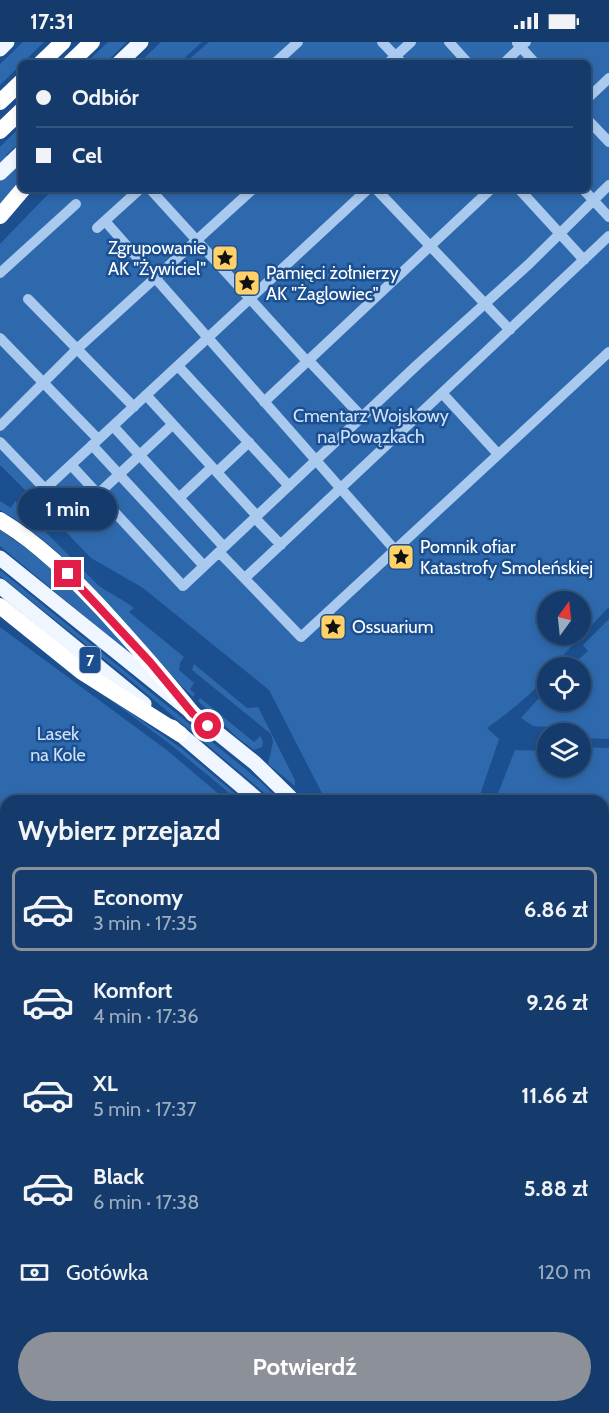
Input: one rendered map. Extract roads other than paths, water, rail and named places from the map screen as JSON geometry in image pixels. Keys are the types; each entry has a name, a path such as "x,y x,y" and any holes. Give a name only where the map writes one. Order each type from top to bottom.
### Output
{"highway":[{"path":"44,60 63,42"},
{"path":"73,60 92,42"},
{"path":"0,102 18,85"},
{"path":"0,131 18,114"},
{"path":"0,216 20,192"},
{"path":"0,520 41,548 59,565 150,662 193,714"},
{"path":"0,606 82,672 180,734"}],"main road":[{"path":"0,49 7,42"},
{"path":"122,60 141,42"},
{"path":"0,173 17,157"},
{"name":"7","path":"0,558 271,777 288,795"},
{"name":"7","path":"0,586 252,795"}],"street":[{"path":"278,60 298,42"},
{"path":"382,42 394,60"},
{"path":"396,60 411,42"},
{"path":"448,42 465,60"},
{"path":"507,60 521,44 533,60"},
{"path":"591,95 609,78"},
{"path":"591,123 609,142"},
{"path":"71,465 183,586 560,234 609,185"},
{"path":"137,192 101,225 156,278 395,550"},
{"path":"153,192 362,417"},
{"path":"0,426 77,349 250,192"},
{"path":"0,442 45,489 365,192"},
{"path":"379,192 510,330"},
{"path":"264,402 488,192"},
{"path":"522,192 584,260"},
{"path":"586,192 609,217"},
{"path":"0,273 75,204"},
{"path":"245,578 609,236"},
{"path":"28,299 134,407"},
{"path":"0,338 43,382 95,442 119,474 204,566"},
{"path":"112,426 179,498 245,578 301,637 609,352"},
{"path":"178,366 289,486"},
{"path":"442,393 498,454"},
{"path":"146,395 281,545"},
{"path":"98,494 172,424"},
{"path":"179,498 249,442"}],"place":[{"name":"Zgrupowanie AK \"Żywiciel\"","path":"225,258"},
{"name":"Pamięci żołnierzy AK \"Żaglowiec\"","path":"247,283"},
{"name":"Pomnik ofiar Katastrofy Smoleńskiej","path":"401,557"},
{"name":"Ossuarium","path":"333,627"}],"park label":[{"name":"Cmentarz Wojskowy na Powązkach","path":"371,426"},
{"name":"Lasek na Kole","path":"58,744"}]}
